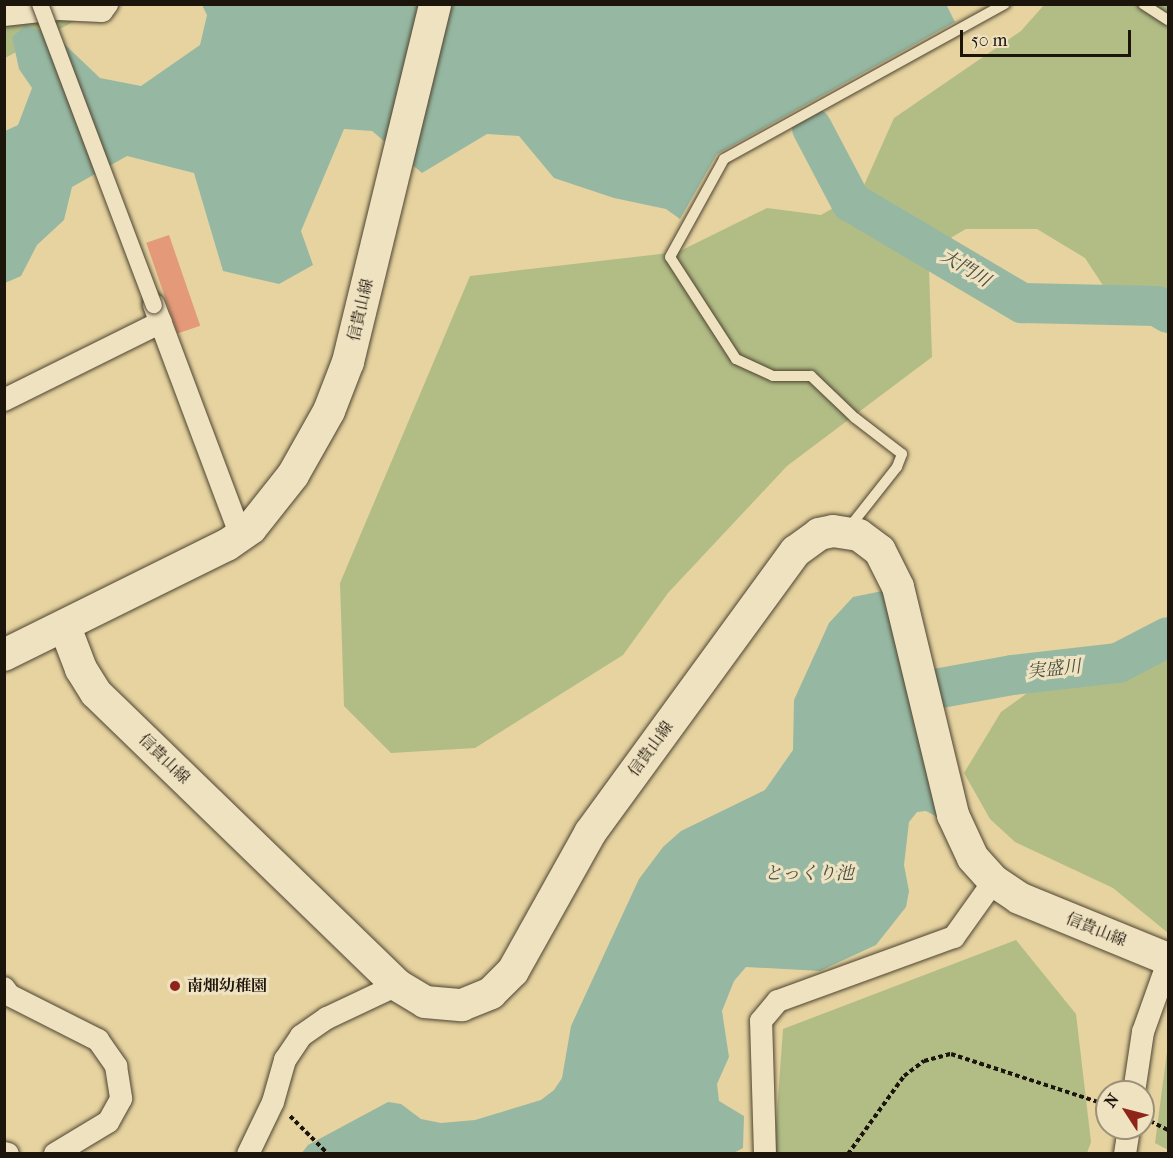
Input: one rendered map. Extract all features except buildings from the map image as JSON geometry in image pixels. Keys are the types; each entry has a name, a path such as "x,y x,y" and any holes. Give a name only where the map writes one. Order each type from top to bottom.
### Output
{"main road":[{"name":"信貴山線","path":"4,655 65,627 241,536 280,494 329,411 355,337 390,180 435,4"},
{"name":"信貴山線","path":"65,627 81,669 96,693 397,985 426,1002 451,1006 476,1001 503,984 524,954 590,833 788,561 806,541 819,534 847,532 871,542 880,551 898,587 953,816 973,858 994,881 1036,907 1168,960"}],"street":[{"path":"40,4 241,536"},
{"path":"4,15 58,9 102,11 107,4"},
{"path":"4,400 158,314"},
{"path":"765,1154 760,1052 761,1022 766,1015 778,1001 954,937 994,881"},
{"path":"1136,1080 1143,1032 1168,960"},
{"path":"248,1154 273,1102 285,1060 301,1036 327,1017 397,985"},
{"path":"4,988 9,995 98,1040 116,1066 121,1100 108,1122 55,1154"}],"lane":[{"path":"847,532 897,467 902,454 855,418 811,376 773,376 736,359 669,257 724,159 1005,4"},
{"path":"1143,4 1168,20"}],"path":[{"path":"848,1154 904,1076 924,1061 951,1054 1095,1101"},
{"path":"294,1120 328,1154"}],"green space":[{"path":"5,5 105,5 5,58"},
{"path":"1044,5 1168,5 1168,330 1132,313 1104,287 1085,258 1037,229 966,229 952,237 929,269 932,357 787,466 668,593 623,655 475,748 391,753 344,706 340,583 470,276 678,252 767,208 821,215 861,192 894,118 1021,31"},
{"path":"1168,634 1168,933 1113,888 1015,842 990,819 964,773 1001,712 1030,691 1066,685"},
{"path":"1016,940 1076,1014 1091,1142 1087,1153 774,1154 783,1029"},
{"path":"1168,1044 1168,1150 1155,1143"}],"water":[{"path":"946,4 955,22 717,154 680,219 666,209 614,198 554,178 519,136 487,134 422,173 372,131 344,129 301,231 313,265 279,284 223,271 194,173 127,156 72,187 64,220 37,245 21,276 5,283 5,131 18,125 32,88 19,69 12,37 26,25 59,39 100,78 141,86 200,45 207,15 202,5"},
{"name":"とっくり池","path":"887,590 941,819 926,811 917,812 909,822 904,865 909,891 906,907 876,945 820,971 746,967 734,981 722,1011 729,1057 717,1084 719,1101 744,1116 743,1148 732,1154 301,1154 308,1145 388,1102 401,1104 421,1119 441,1123 475,1120 541,1100 554,1090 562,1078 571,1026 639,879 663,847 681,831 765,790 793,750 794,700 829,623 853,597"}],"waterway":[{"name":"大門川","path":"812,128 851,202 1022,303 1157,306 1168,313"},
{"name":"実盛川","path":"935,689 1012,675 1118,663 1168,637"}],"place":[{"name":"南畑幼稚園","path":"175,986"}]}
